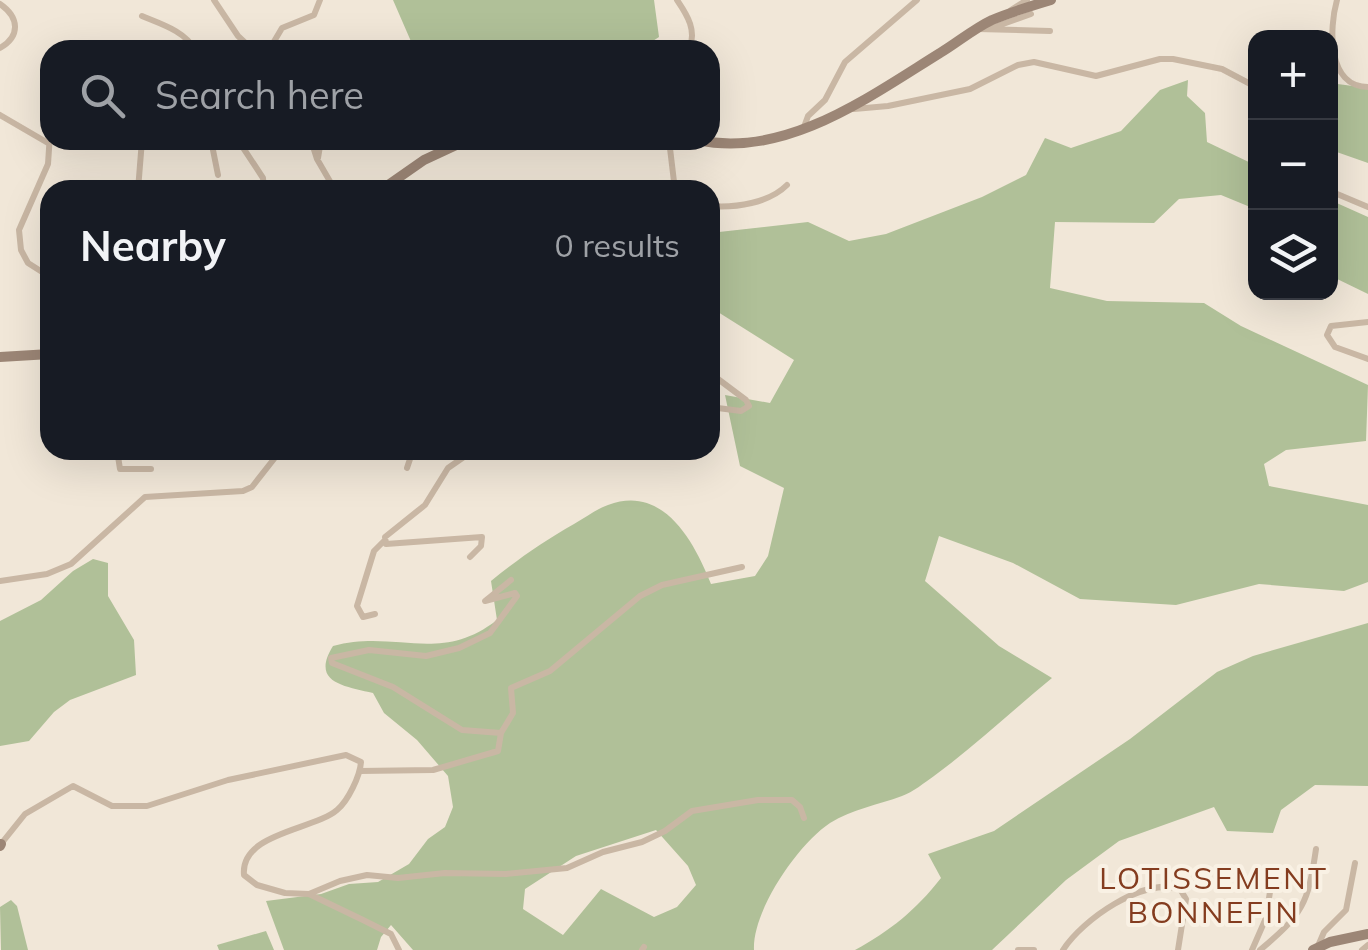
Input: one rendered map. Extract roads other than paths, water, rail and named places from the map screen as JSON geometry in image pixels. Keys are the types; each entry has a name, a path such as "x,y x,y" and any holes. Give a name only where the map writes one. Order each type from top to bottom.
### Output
{"main road":[{"path":"720,142 742,145 804,127 848,108 1008,14 1050,0"},
{"path":"395,180 445,150"},
{"path":"0,357 40,355"},
{"path":"1315,949 1368,934"}],"street":[{"path":"214,0 242,40"},
{"path":"275,40 282,28 314,15 320,0"},
{"path":"677,0 690,23 692,40"},
{"path":"804,127 846,62 917,0"},
{"path":"1008,14 1026,0"},
{"path":"1337,0 1332,34 1341,72 1350,83 1368,87"},
{"path":"0,4 14,17 16,27 10,40 0,48"},
{"path":"980,30 1031,14"},
{"path":"142,16 189,40"},
{"path":"980,30 1050,31"},
{"path":"848,108 888,106 970,89 1018,65 1034,62 1096,76 1160,59 1170,52"},
{"path":"1160,59 1222,69 1248,83"},
{"path":"0,115 40,135"},
{"path":"41,180 49,150"},
{"path":"139,180 141,150"},
{"path":"213,150 218,175"},
{"path":"245,150 263,180"},
{"path":"314,150 329,180"},
{"path":"317,159 319,150"},
{"path":"670,150 674,180"},
{"path":"40,184 19,235 28,263 40,271"},
{"path":"720,207 770,198 787,184"},
{"path":"1338,194 1368,207"},
{"path":"1368,322 1330,326 1326,335 1336,347 1368,359"},
{"path":"720,380 749,406 741,410 720,408"},
{"path":"119,460 120,469 151,469"},
{"path":"0,581 47,574 70,564 96,545 145,497 243,491 252,487 273,460"},
{"path":"407,468 410,460"},
{"path":"375,614 364,617 357,606 374,551 385,537 426,504 448,468 460,460"},
{"path":"384,541 386,544 482,537 481,546 470,557"},
{"path":"360,771 433,770 467,758 489,756 498,751 501,733 513,713 511,688 550,671 640,596 662,585 742,567"},
{"path":"501,733 462,730 393,687 330,658 369,650 426,656 459,648 490,634 518,596 515,593 486,600 512,580"},
{"path":"0,845 25,814 73,786 106,804 135,808 228,780 346,756 360,762 360,771 336,812 266,841 243,866 244,874 257,885 285,893 309,894 390,934 399,950"},
{"path":"309,894 367,875 398,878 567,868 603,852 642,842 692,811 758,800 792,800 804,818"},
{"path":"1260,950 1302,910 1316,849"},
{"path":"1315,949 1324,932 1346,910 1355,863"},
{"path":"1252,950 1266,918 1273,872"},
{"path":"1062,950 1083,925 1108,907 1169,886 1180,889 1186,899 1178,950"},
{"path":"1018,950 1034,950"}],"district":[{"name":"LOTISSEMENT BONNEFIN","path":"1214,896"}]}
